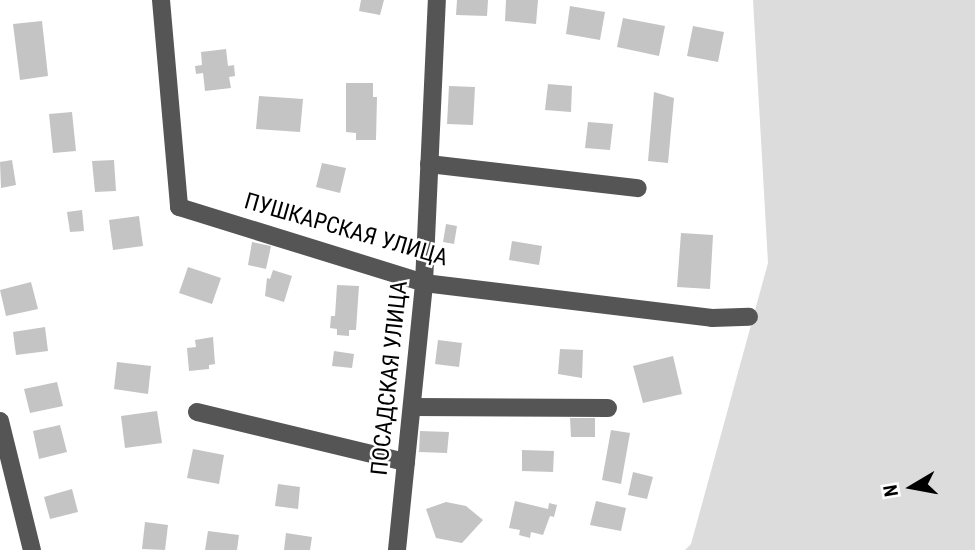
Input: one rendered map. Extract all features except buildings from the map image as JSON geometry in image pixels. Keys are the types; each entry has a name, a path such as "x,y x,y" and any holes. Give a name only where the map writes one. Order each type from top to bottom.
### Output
{"street":[{"name":"ПУШКАРСКАЯ УЛИЦА","path":"161,0 179,207 424,283 712,318 749,317"},
{"name":"ПОСАДСКАЯ УЛИЦА","path":"397,550 424,283 436,0"},
{"path":"429,164 638,188"},
{"path":"413,407 608,408"},
{"path":"197,412 406,462"},
{"path":"0,421 32,550"}],"shaded area":[{"path":"753,0 975,0 975,550 685,550 691,544 768,263"}]}
